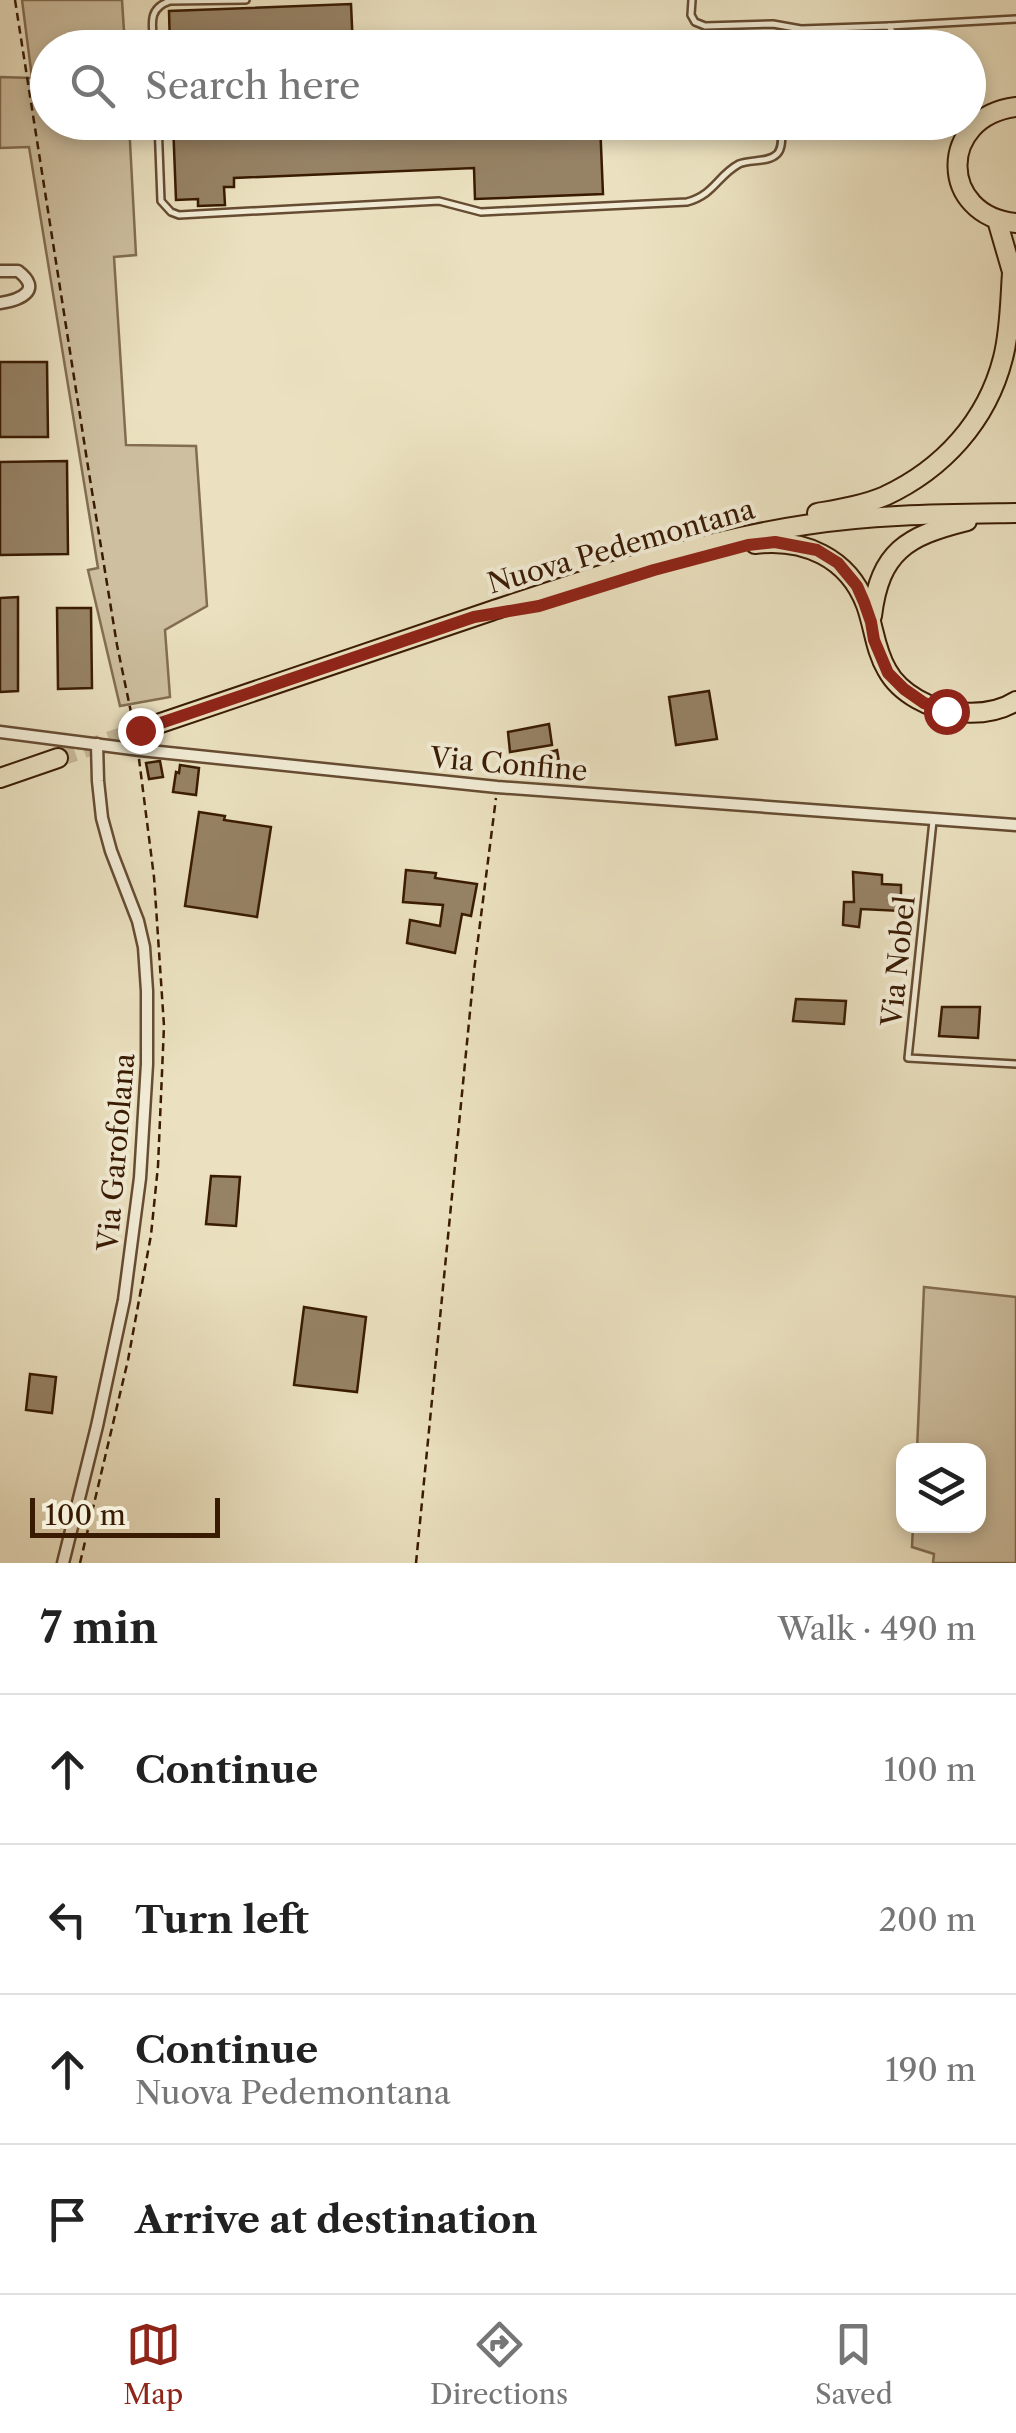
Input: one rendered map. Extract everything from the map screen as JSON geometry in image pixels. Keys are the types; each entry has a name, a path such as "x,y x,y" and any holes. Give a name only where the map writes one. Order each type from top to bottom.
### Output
{"main road":[{"path":"986,112 1016,107"},
{"path":"669,554 735,528 883,497 936,466 978,418 1003,358 1014,279 1006,222 982,213 962,188 958,172 961,140"},
{"name":"Nuova Pedemontana","path":"136,725 669,554 806,524 918,514 1016,513"},
{"path":"871,622 876,587 886,566 907,542 932,530 1016,513"},
{"path":"474,617 539,606 654,570 748,545 775,542 817,550 838,563 857,586 888,673 924,703 946,711 978,714 1016,701"},
{"path":"0,778 58,758"}],"street":[{"path":"0,271 18,270 29,286 22,298 0,303"},
{"name":"Via Confine","path":"0,732 497,787 1016,824"},
{"name":"Via Garofolana","path":"63,1563 124,1300 135,1232 147,1064 144,947 102,818 97,744"}],"lane":[{"path":"153,30 155,9 165,2 246,0"},
{"path":"692,0 691,16 704,26 773,24 801,29 1016,19"},
{"path":"889,26 891,30"},
{"path":"159,140 161,202 180,214 439,201 481,212 687,202 706,195 738,164 777,154 780,140"},
{"name":"Via Nobel","path":"934,820 908,1058 1016,1064"}],"path":[{"path":"15,0 30,96"},
{"path":"37,140 117,644 136,725"},
{"path":"416,1563 474,971 497,787"}],"shaded area":[{"path":"22,0 122,0 124,30 30,30 30,62"},
{"path":"0,77 30,78 30,140 130,140 136,255 114,257 126,445 196,446 207,606 165,630 170,697 120,706 88,570 98,568 29,147 0,148"},
{"path":"924,1287 1016,1297 1016,1563 933,1563 934,1554 912,1547 913,1533 986,1533 986,1443 917,1443"}],"building":[{"path":"351,4 352,30 170,30 169,11"},
{"path":"174,140 601,140 603,194 475,199 474,168 234,178 234,187 224,187 225,205 198,206 198,199 176,200"},
{"path":"0,362 47,362 48,437 0,437"},
{"path":"67,461 68,554 0,555 0,462"},
{"path":"18,597 18,691 0,692 0,598"},
{"path":"57,608 91,608 92,688 58,689"},
{"path":"709,691 717,739 676,745 669,697"},
{"path":"549,724 552,745 510,752 508,732"},
{"path":"557,750 561,774 549,776 547,753"},
{"path":"160,761 163,777 149,779 146,763"},
{"path":"180,765 199,768 196,795 173,792"},
{"path":"199,812 271,827 257,917 185,906"},
{"path":"406,870 477,884 471,916 462,914 455,953 407,943 410,920 440,926 443,905 403,902"},
{"path":"853,872 882,875 882,884 901,885 901,911 861,909 859,927 843,925 844,902 854,902"},
{"path":"796,999 846,1001 844,1024 793,1021"},
{"path":"942,1007 980,1007 978,1038 939,1036"},
{"path":"211,1176 240,1177 236,1226 206,1224"},
{"path":"304,1307 366,1317 357,1392 294,1385"},
{"path":"30,1374 56,1377 52,1413 26,1410"}],"tunnel":[{"path":"58,758 140,730"}],"route":[{"path":"140,730 474,617 539,606 654,570 748,545 775,542 817,550 838,563 857,586 888,673 924,703 946,711"}]}
